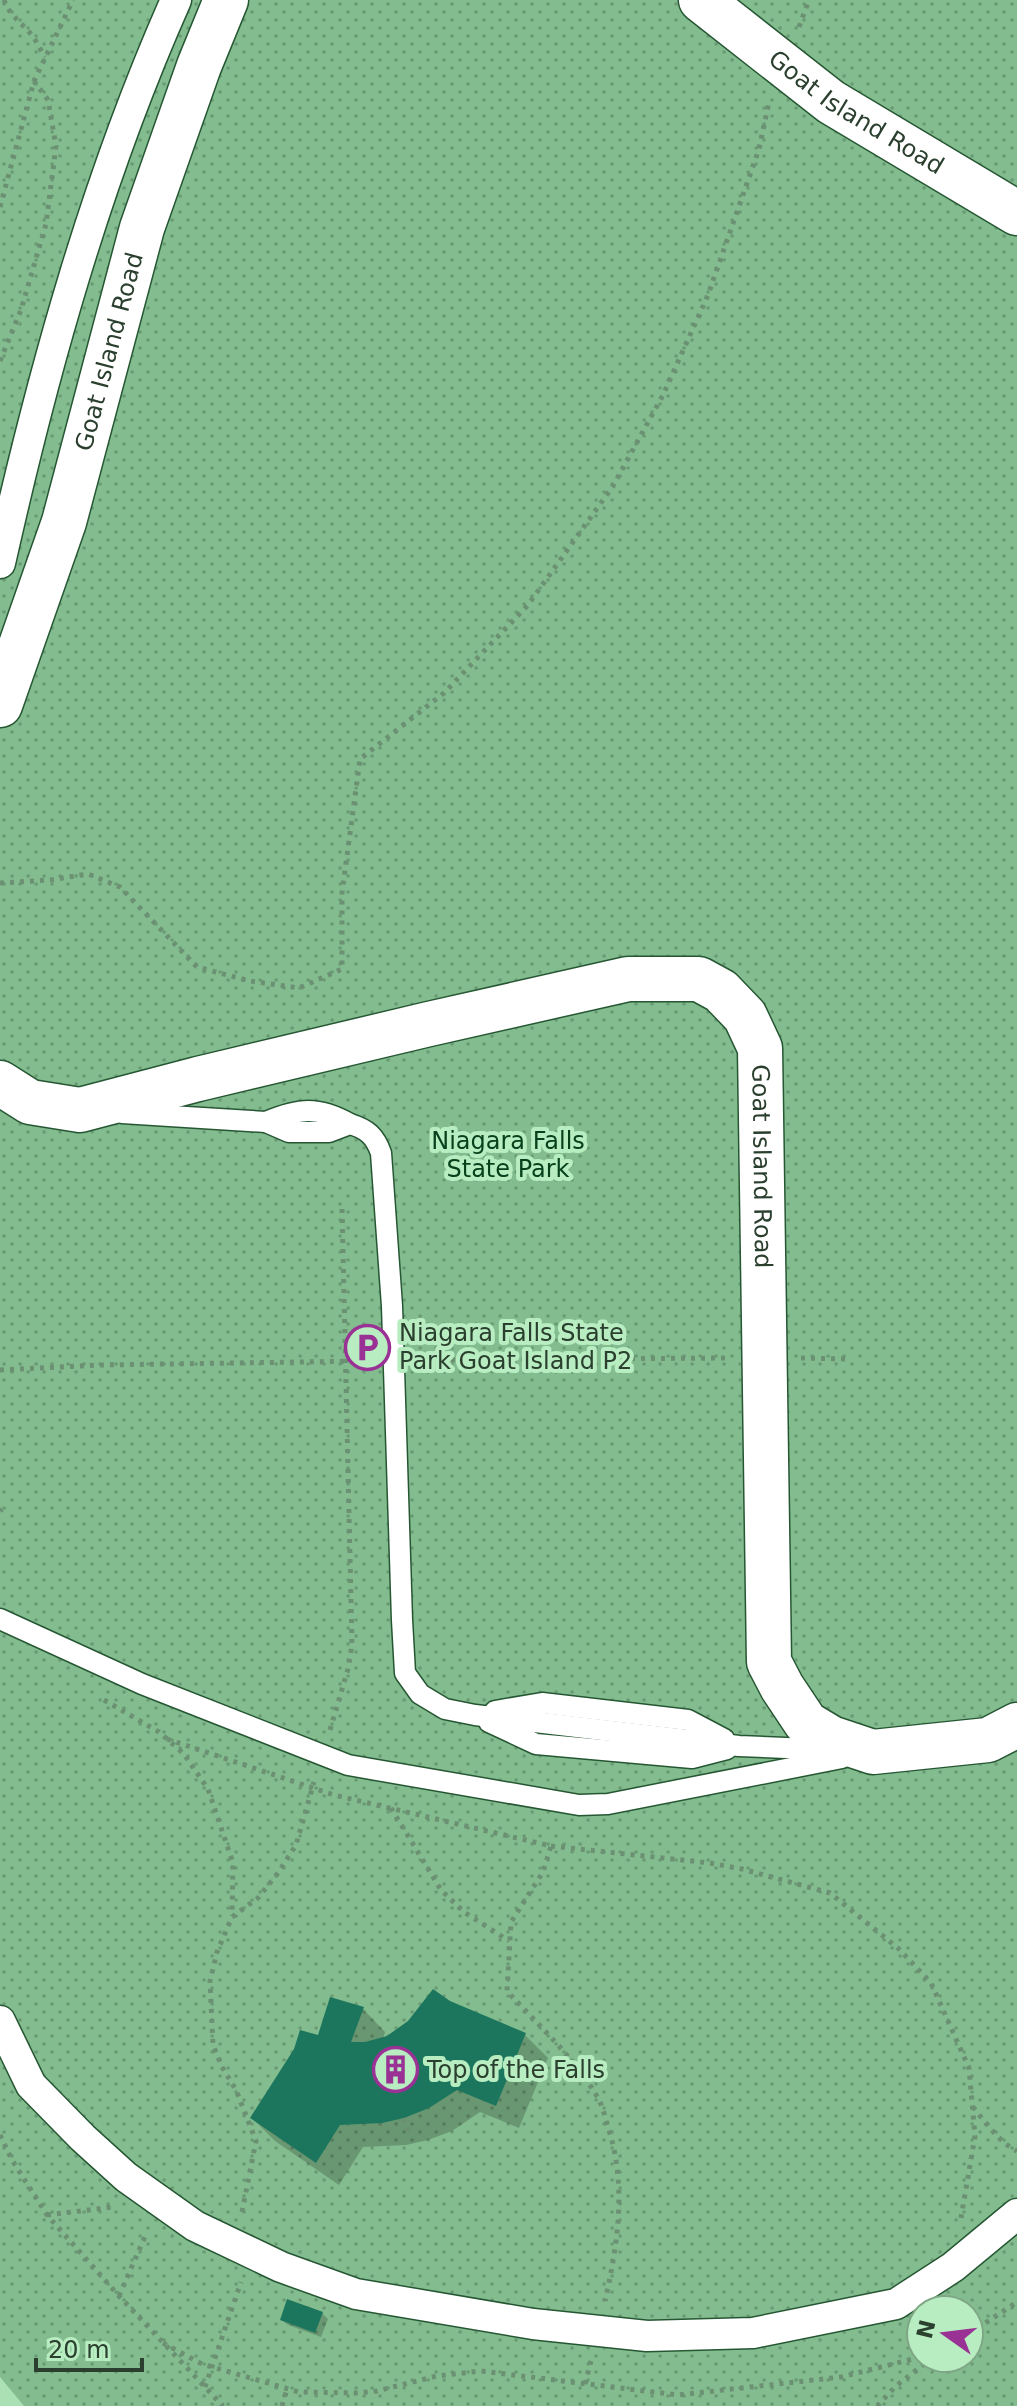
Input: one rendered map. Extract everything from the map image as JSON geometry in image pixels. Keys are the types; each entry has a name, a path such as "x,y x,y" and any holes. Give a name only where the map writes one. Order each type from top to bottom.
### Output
{"street":[{"path":"0,563 27,442 96,204 176,0"},
{"name":"Goat Island Road","path":"0,705 64,522 142,228 199,66 226,0"},
{"name":"Goat Island Road","path":"701,0 831,102 1017,213"},
{"name":"Goat Island Road","path":"0,1083 30,1102 80,1110 198,1079 628,979 699,979 721,991 745,1016 760,1048 769,1662 806,1723 831,1738 873,1752 988,1740 1017,1725"},
{"path":"0,2021 31,2085 126,2177 195,2226 281,2267 356,2294 533,2324 647,2336 753,2333 896,2304 953,2267 1017,2214"}],"lane":[{"path":"80,1110 266,1122 289,1132 329,1132 350,1124 363,1128 376,1139 381,1153 392,1306 405,1673 420,1694 445,1709 475,1715 739,1746 873,1752"},
{"path":"0,1619 142,1684 348,1765 579,1805 608,1804 873,1752"}],"path":[{"path":"4,0 20,26 33,36 45,58"},
{"path":"0,207 34,81 73,0"},
{"path":"0,883 88,874 120,887 197,967 250,981 299,988 342,969 342,893 360,759 444,693 528,605 613,486 663,395 708,295 759,149 773,83 784,65 809,0"},
{"path":"0,361 21,310 46,224 56,146 48,100 34,81"},
{"path":"232,1917 258,1898 296,1845 348,1669 352,1645 342,1207"},
{"path":"406,1360 708,1358"},
{"path":"0,1370 101,1365 366,1361"},
{"path":"93,1694 159,1732 184,1754 208,1789 233,1863 232,1917 217,1952 210,1981 213,2045 236,2090 256,2141 240,2226 242,2279 205,2387"},
{"path":"167,1739 312,1789 551,1846 710,1863 830,1893 899,1949 931,1983 969,2068 975,2136 953,2267"},
{"path":"391,1808 441,1890 464,1912 509,1942"},
{"path":"551,1846 543,1872 511,1922 507,1991 579,2069 600,2101 614,2144 619,2186 616,2252 585,2384"},
{"path":"973,2106 990,2128 1017,2151"},
{"path":"404,2118 410,2136"},
{"path":"0,2135 47,2215 223,2406"},
{"path":"47,2215 161,2201"},
{"path":"119,2296 161,2201"},
{"path":"985,2323 1017,2302"},
{"path":"163,2343 202,2364 299,2392 377,2391 437,2376 481,2371 678,2395 841,2377 905,2361"},
{"path":"877,2406 911,2374"},
{"path":"282,2406 287,2389"}],"green space":[{"name":"Niagara Falls State Park","path":"0,0 1017,0 1017,2406 24,2406 0,2377"}],"building":[{"name":"Top of the Falls","path":"433,1989 450,2001 526,2033 496,2106 457,2090 429,2108 404,2118 382,2123 340,2125 316,2163 250,2118 294,2049 300,2030 318,2035 330,1997 364,2007 351,2042 365,2042 387,2036 408,2021"},
{"path":"287,2299 323,2312 315,2333 280,2320"}],"place":[{"name":"Niagara Falls State Park Goat Island P2","path":"368,1347"},
{"name":"Top of the Falls","path":"396,2070"}]}
